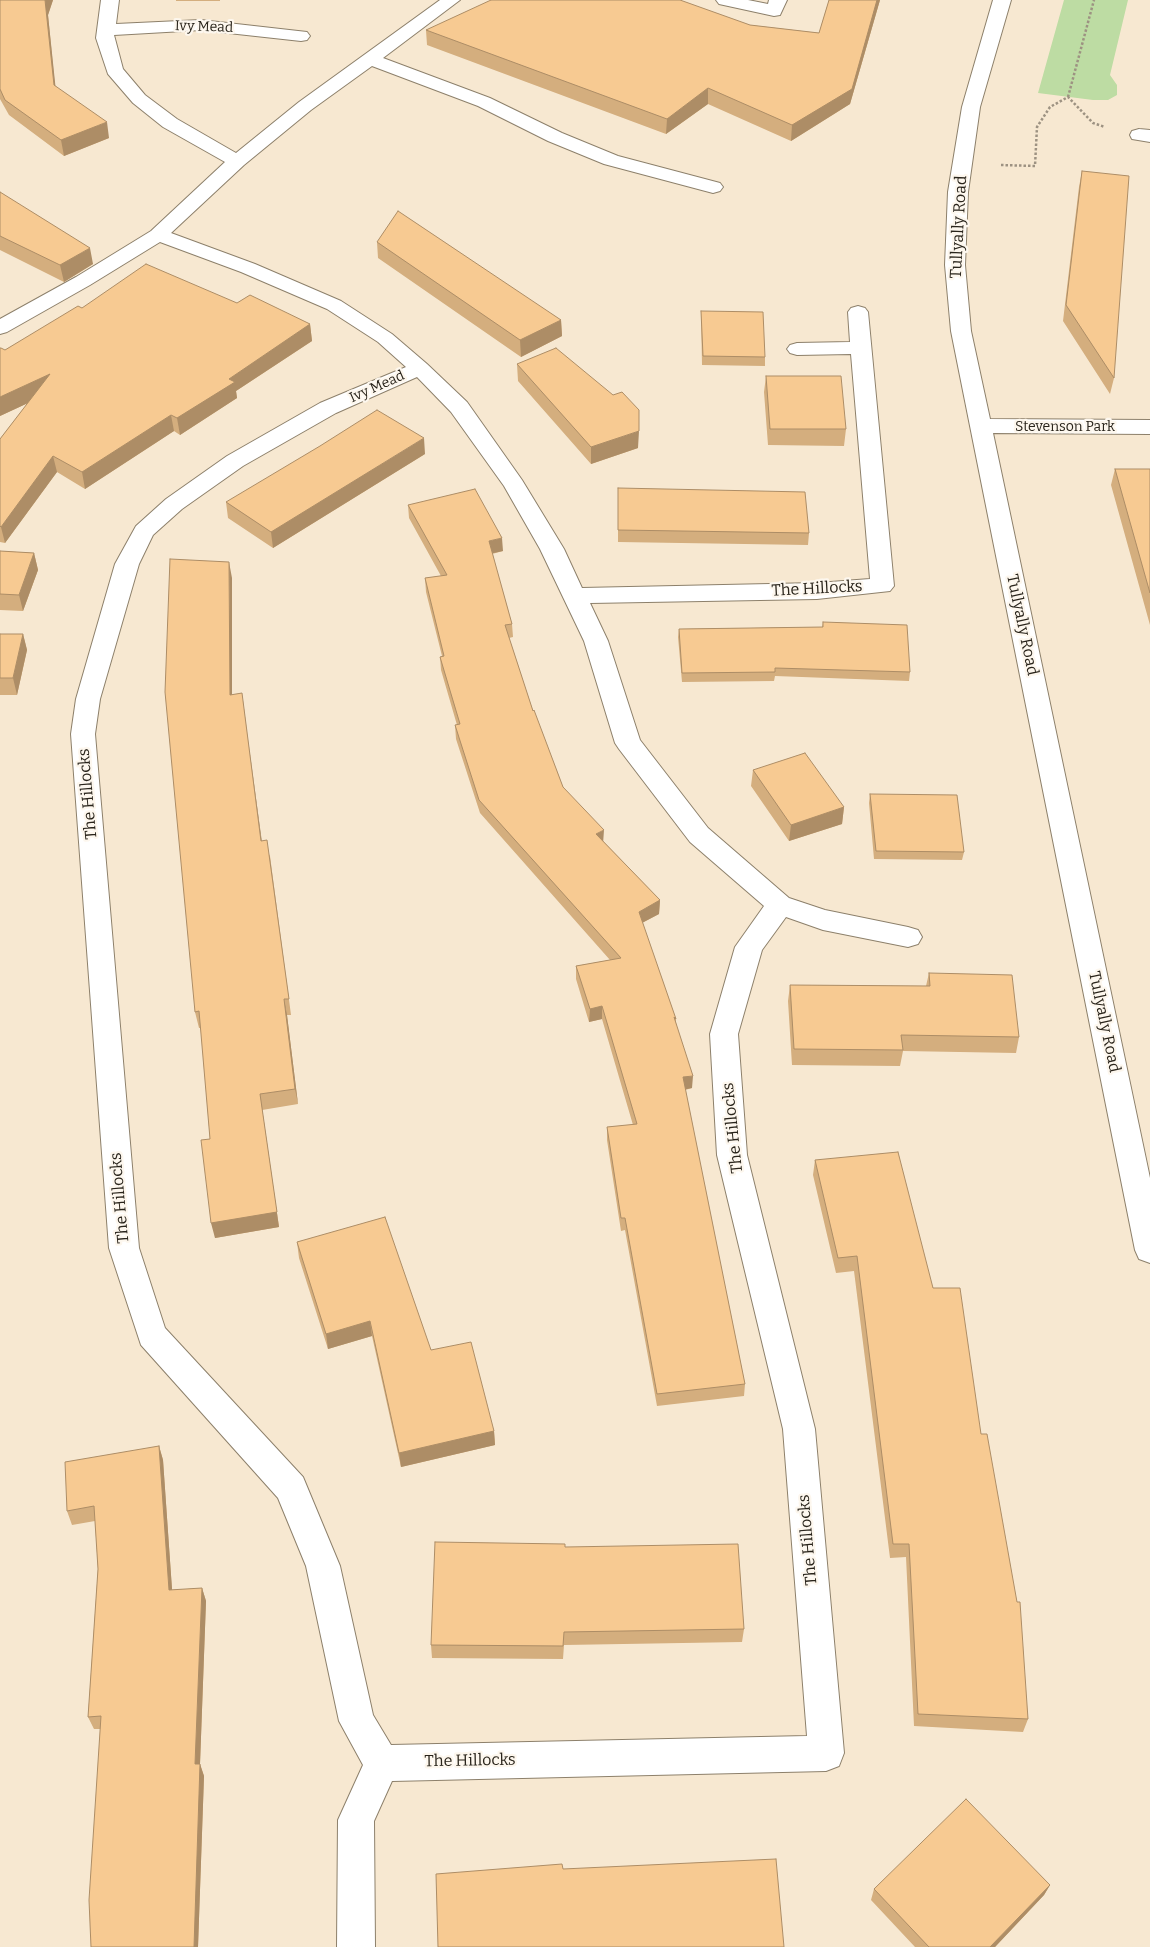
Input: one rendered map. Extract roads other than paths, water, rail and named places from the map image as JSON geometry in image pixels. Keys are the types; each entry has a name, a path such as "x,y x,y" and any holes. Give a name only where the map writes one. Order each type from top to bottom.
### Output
{"street":[{"path":"110,0 106,38 114,70 139,100 170,123 237,161"},
{"path":"0,328 158,235 237,161 305,106 451,0"},
{"path":"724,0 774,11 778,0"},
{"name":"Tullyally Road","path":"1002,0 971,107 958,192 955,265 961,331 1150,1250"},
{"name":"Ivy Mead","path":"106,30 201,25 301,36"},
{"path":"370,58 484,102 555,137 611,160 713,187"},
{"name":"Ivy Mead","path":"127,564 144,531 174,504 235,461 328,408 420,368 385,338 334,305 248,268 158,235"},
{"path":"0,306 19,318"},
{"name":"The Hillocks","path":"574,596 817,591 882,586 858,312"},
{"path":"797,348 862,348"},
{"path":"420,368 459,407 514,485 552,550 596,640 628,743 698,835 780,905 823,920 908,937"},
{"name":"Stevenson Park","path":"980,426 1150,427"},
{"name":"The Hillocks","path":"127,564 88,699 83,734 124,1248 152,1335 291,1488 323,1566 357,1721 382,1763 826,1753 799,1429 732,1156 724,1034 749,947 780,905"},
{"path":"356,1947 356,1820 382,1763"}]}
